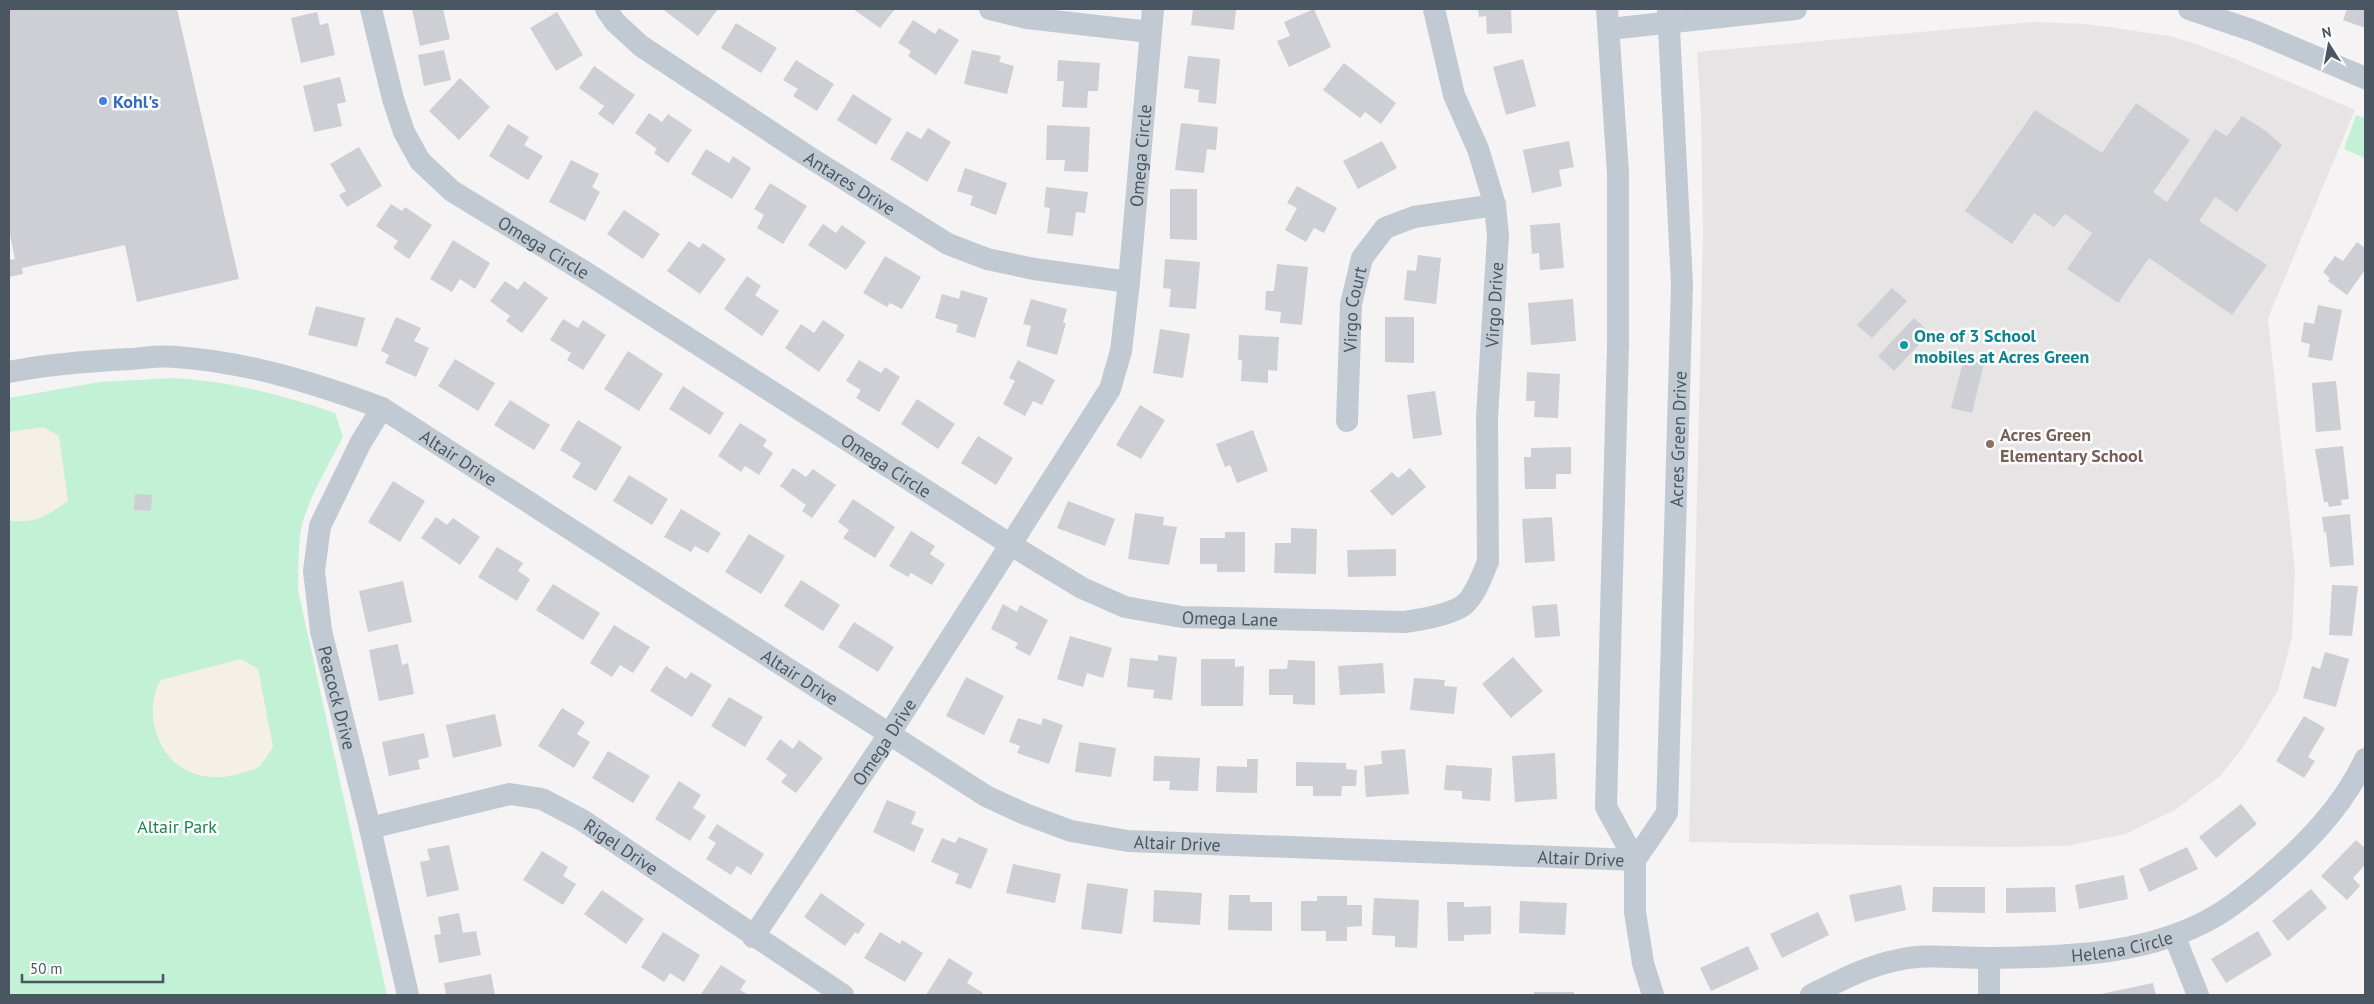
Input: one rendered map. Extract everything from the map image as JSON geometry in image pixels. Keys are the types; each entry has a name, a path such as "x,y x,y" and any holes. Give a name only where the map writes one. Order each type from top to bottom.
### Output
{"street":[{"name":"Omega Circle","path":"371,9 393,99 404,132 420,161 452,190 585,272 1011,545 1110,389 1121,351 1129,282 1153,9"},
{"name":"Antares Drive","path":"606,9 615,22 641,46 809,157 948,244 996,261 1034,269 1129,282"},
{"path":"990,9 1027,18 1150,32"},
{"name":"Virgo Drive","path":"1430,9 1454,95 1478,149 1495,205 1498,236 1487,417 1488,562 1480,581 1465,604"},
{"path":"1654,995 1643,964 1635,912 1635,860 1606,807 1618,258 1618,173 1608,19 1796,9"},
{"path":"2189,9 2254,31 2365,78"},
{"name":"Acres Green Drive","path":"1635,860 1667,813 1682,284 1668,15"},
{"name":"Virgo Court","path":"1347,421 1351,304 1362,258 1385,228 1414,217 1495,205"},
{"name":"Altair Drive","path":"9,372 37,366 175,356 257,369 316,383 382,408 986,796 1071,831 1128,840 1635,860"},
{"name":"Peacock Drive","path":"382,408 361,442 320,526 314,571 321,631 370,828 408,995"},
{"name":"Omega Lane","path":"1011,545 1082,588 1125,608 1182,617 1404,622 1434,617 1465,604"},
{"name":"Omega Drive","path":"753,936 890,733 1011,545"},
{"name":"Helena Circle","path":"1811,995 1861,970 1899,960 1933,957 2049,957 2113,951 2174,935 2218,914 2256,888 2300,848 2332,812 2365,759"},
{"name":"Rigel Drive","path":"370,828 510,794 542,799 582,820 844,995"},
{"path":"2174,935 2198,995"},
{"path":"1989,995 1990,958"}],"shaded area":[{"name":"Acres Green Elementary School","path":"2033,22 2087,24 2170,36 2233,58 2355,110 2268,318 2295,570 2292,637 2278,690 2244,746 2220,776 2175,810 2125,834 2066,846 2003,847 1689,842 1703,234 1701,113 1697,52"}],"green space":[{"path":"2356,115 2365,118 2365,158 2344,149"},
{"name":"Altair Park","path":"173,378 215,382 255,390 335,413 343,437 316,489 303,521 299,546 298,590 387,995 9,995 9,398 100,382"}],"sand":[{"path":"43,427 59,436 68,501 54,511 34,520 10,521 9,432"},
{"path":"241,659 258,669 273,747 257,768 235,775 207,776 186,770 167,754 156,730 153,704 161,680"}],"building":[{"name":"Kohl's","path":"9,9 177,9 239,279 137,302 125,245 22,268 23,274 9,277 9,260 15,259 9,230"},
{"path":"412,9 443,9 450,39 420,46"},
{"path":"665,9 718,9 698,36"},
{"path":"853,9 895,9 880,28"},
{"path":"1193,9 1236,9 1234,30 1191,25"},
{"path":"1314,9 1331,47 1289,67 1277,41 1290,36 1284,22"},
{"path":"1478,9 1511,9 1512,33 1487,34 1486,16 1479,17"},
{"path":"2347,9 2365,9 2365,28 2343,20"},
{"path":"317,12 320,25 328,23 335,55 301,63 291,18"},
{"path":"557,12 583,55 556,71 530,28"},
{"path":"913,20 935,34 939,28 959,40 936,75 908,56 911,51 898,43"},
{"path":"736,23 777,48 761,73 721,48"},
{"path":"444,50 451,80 424,86 418,55"},
{"path":"972,50 1001,56 999,62 1014,66 1007,94 964,84"},
{"path":"1188,56 1220,59 1216,104 1198,102 1199,90 1184,88"},
{"path":"1523,59 1536,106 1506,115 1493,67"},
{"path":"796,60 834,84 817,111 793,96 798,89 783,80"},
{"path":"1058,60 1100,63 1098,91 1088,91 1087,108 1062,107 1064,81 1057,81"},
{"path":"1344,63 1396,103 1381,124 1365,112 1360,118 1323,90"},
{"path":"594,66 635,95 613,125 598,114 604,106 579,88"},
{"path":"340,77 346,102 337,104 342,126 314,132 303,86"},
{"path":"460,78 490,107 459,140 429,111"},
{"path":"853,94 892,119 876,145 837,120"},
{"path":"2136,103 2190,140 2153,192 2167,202 2215,129 2227,136 2242,116 2266,131 2282,145 2237,212 2215,197 2199,221 2267,265 2232,315 2149,258 2118,303 2067,269 2092,233 2065,214 2054,227 2034,213 2012,244 1965,211 2035,110 2102,153"},
{"path":"649,113 662,122 668,114 692,130 668,163 654,153 657,149 635,133"},
{"path":"1181,123 1218,127 1216,150 1207,149 1204,173 1175,170"},
{"path":"508,124 529,137 524,145 543,156 528,180 489,156"},
{"path":"1047,125 1090,127 1088,172 1064,171 1065,160 1046,160"},
{"path":"928,128 951,142 927,182 890,159 907,131 921,139"},
{"path":"1382,141 1397,168 1358,189 1343,161"},
{"path":"1569,141 1574,167 1559,170 1562,186 1532,193 1523,150"},
{"path":"359,147 382,186 347,207 339,195 346,191 330,164"},
{"path":"706,149 729,163 733,156 751,168 732,199 691,174"},
{"path":"571,160 599,174 592,187 600,192 585,221 549,202"},
{"path":"965,168 1007,183 996,215 970,205 973,196 957,191"},
{"path":"770,183 807,206 783,244 757,228 764,215 754,209"},
{"path":"1297,186 1337,208 1324,233 1314,228 1306,242 1285,230 1297,208 1287,203"},
{"path":"1046,187 1088,192 1085,213 1076,212 1073,236 1047,233 1050,208 1044,207"},
{"path":"1170,189 1197,189 1197,240 1170,239"},
{"path":"391,204 402,211 405,207 432,225 409,259 393,248 398,241 376,226"},
{"path":"624,210 660,234 643,259 607,234"},
{"path":"1560,223 1564,268 1540,270 1539,253 1532,254 1530,225"},
{"path":"823,224 836,233 842,225 866,242 846,270 808,245"},
{"path":"453,240 490,263 475,289 460,279 452,292 430,279"},
{"path":"689,241 699,248 703,243 726,259 700,294 667,271"},
{"path":"2357,242 2365,248 2365,270 2347,295 2328,281 2330,278 2323,272 2335,256 2343,261"},
{"path":"1418,255 1441,258 1436,304 1404,300 1407,270 1416,271"},
{"path":"885,256 921,277 902,309 890,303 887,307 863,293"},
{"path":"1165,259 1200,262 1196,309 1169,307 1171,289 1163,288"},
{"path":"1277,264 1308,267 1302,325 1280,323 1281,312 1265,310 1266,291 1274,291"},
{"path":"747,276 761,286 755,295 779,311 762,336 724,309"},
{"path":"505,281 518,290 524,281 548,298 522,333 506,321 510,316 490,301"},
{"name":"One of 3 School mobiles at Acres Green","path":"1892,288 1907,301 1872,338 1857,325"},
{"path":"961,290 988,298 975,338 956,332 958,325 935,318 942,294 959,299"},
{"path":"1031,299 1067,309 1063,323 1066,323 1057,355 1026,346 1031,326 1023,324"},
{"path":"1573,299 1576,341 1531,345 1528,303"},
{"path":"2318,305 2342,310 2332,361 2308,357 2310,344 2301,342 2304,322 2314,324"},
{"path":"316,306 365,318 357,347 308,335"},
{"path":"396,317 421,328 414,341 429,348 416,377 385,363 389,355 381,351"},
{"path":"1385,317 1414,317 1414,363 1385,362"},
{"name":"One of 3 School mobiles at Acres Green","path":"1914,318 1930,333 1894,371 1878,356"},
{"path":"563,319 578,328 583,320 606,335 583,370 567,360 571,353 550,340"},
{"path":"823,320 845,335 819,372 785,348 801,324 814,333"},
{"path":"1160,329 1190,334 1183,378 1153,373"},
{"path":"1239,335 1279,337 1277,371 1268,370 1268,383 1241,381 1242,360 1238,360"},
{"path":"628,351 663,374 639,411 604,389"},
{"name":"One of 3 School mobiles at Acres Green","path":"1964,358 1984,363 1972,413 1951,408"},
{"path":"455,359 495,383 478,411 438,386"},
{"path":"859,360 881,373 885,367 900,377 879,412 856,398 861,390 846,381"},
{"path":"1018,360 1055,380 1042,405 1033,401 1025,416 1003,404 1015,381 1009,378"},
{"path":"1527,372 1560,374 1558,418 1534,417 1535,401 1526,401"},
{"path":"2336,381 2341,430 2316,432 2312,383"},
{"path":"683,386 724,413 710,435 669,409"},
{"path":"1435,391 1442,435 1413,439 1407,395"},
{"path":"917,399 955,424 938,449 901,424"},
{"path":"510,400 550,425 534,450 494,425"},
{"path":"1140,405 1165,420 1141,459 1116,445"},
{"path":"578,420 622,447 596,491 572,477 581,463 560,450"},
{"path":"740,423 767,440 763,446 773,453 759,475 745,466 741,472 718,456"},
{"path":"1253,430 1268,471 1237,483 1230,465 1225,467 1216,444"},
{"path":"978,436 1013,458 996,485 961,463"},
{"path":"2343,446 2349,499 2341,500 2342,505 2329,507 2328,502 2324,502 2315,449"},
{"path":"1571,447 1571,474 1556,474 1556,489 1525,489 1524,457 1531,457 1531,448"},
{"path":"793,468 806,477 813,469 836,485 812,518 802,511 806,505 780,486"},
{"path":"1410,468 1426,487 1392,516 1370,491 1392,472 1398,478"},
{"path":"629,475 668,499 652,525 613,501"},
{"path":"393,481 425,501 400,542 368,522"},
{"path":"135,494 152,495 151,511 134,510"},
{"path":"853,499 895,527 875,558 843,538 849,530 838,522"},
{"path":"1068,501 1115,519 1105,546 1057,528"},
{"path":"681,509 721,533 708,553 695,546 691,552 664,537"},
{"path":"1135,513 1164,517 1163,525 1177,527 1169,565 1128,559"},
{"path":"2350,514 2354,565 2330,567 2326,532 2324,533 2322,517"},
{"path":"436,517 447,525 453,518 480,537 460,565 421,538"},
{"path":"1552,517 1555,561 1525,563 1522,519"},
{"path":"1291,528 1317,529 1316,574 1274,573 1275,543 1291,543"},
{"path":"911,531 935,546 930,554 945,564 932,585 911,573 908,577 889,566"},
{"path":"1225,532 1245,532 1245,572 1217,572 1217,564 1200,564 1200,538 1225,538"},
{"path":"749,534 785,556 761,594 725,572"},
{"path":"497,547 523,563 518,571 530,579 517,601 478,577"},
{"path":"1396,549 1396,576 1348,577 1347,550"},
{"path":"801,580 840,605 823,631 784,606"},
{"path":"403,581 412,622 368,632 359,591"},
{"path":"553,584 600,613 583,640 536,610"},
{"path":"2332,585 2358,586 2352,636 2329,635"},
{"path":"1003,604 1017,612 1020,605 1048,620 1030,656 1015,648 1018,643 991,629"},
{"path":"1557,604 1560,636 1535,638 1532,606"},
{"path":"854,622 894,647 878,672 838,647"},
{"path":"614,625 650,647 633,673 620,665 612,677 590,663"},
{"path":"1070,636 1112,648 1103,678 1087,673 1083,687 1057,679"},
{"path":"398,644 402,665 408,663 414,694 379,701 369,650"},
{"path":"2325,652 2349,659 2336,707 2303,698 2312,666 2320,669"},
{"path":"1158,655 1177,657 1172,700 1153,698 1154,690 1127,687 1130,658 1158,661"},
{"path":"1513,657 1543,691 1511,718 1482,684"},
{"path":"1201,659 1235,659 1235,667 1244,666 1243,706 1201,706"},
{"path":"1288,660 1315,661 1315,705 1293,704 1293,695 1269,695 1269,669 1287,669"},
{"path":"1383,663 1385,693 1340,695 1338,666"},
{"path":"666,666 686,679 691,672 712,685 692,717 650,691"},
{"path":"966,677 1004,696 984,735 946,716"},
{"path":"1414,678 1445,680 1444,686 1457,687 1454,714 1410,710"},
{"path":"729,697 763,717 745,747 711,726"},
{"path":"562,708 585,722 577,734 590,742 574,768 538,746"},
{"path":"495,714 502,746 453,758 446,725"},
{"path":"2304,716 2325,728 2308,757 2315,761 2304,778 2276,761"},
{"path":"1018,718 1041,725 1043,718 1063,725 1049,764 1017,753 1020,746 1009,742"},
{"path":"424,733 429,757 418,760 420,769 389,776 382,742"},
{"path":"780,739 793,749 799,740 823,758 796,793 781,782 787,775 766,759"},
{"path":"1079,742 1116,748 1111,777 1075,772"},
{"path":"1405,749 1409,794 1366,797 1364,766 1382,764 1381,751"},
{"path":"608,751 650,776 633,803 592,778"},
{"path":"1555,753 1557,799 1515,802 1512,756"},
{"path":"1154,756 1200,758 1198,791 1169,790 1170,781 1153,781"},
{"path":"1247,759 1258,759 1257,793 1216,792 1217,766 1247,767"},
{"path":"1296,762 1346,763 1346,769 1357,770 1356,786 1342,786 1341,796 1313,796 1313,786 1296,786"},
{"path":"1446,765 1492,768 1490,801 1462,799 1462,791 1444,790"},
{"path":"679,781 701,795 693,808 706,816 690,841 655,819"},
{"path":"887,800 916,812 911,824 924,829 914,852 873,832"},
{"path":"2241,804 2257,824 2216,858 2199,837"},
{"path":"717,824 764,854 751,875 737,866 731,875 706,859 716,843 708,838"},
{"path":"959,837 988,849 971,889 955,883 959,874 931,862 942,838 955,843"},
{"path":"2356,840 2365,848 2365,865 2353,878 2360,886 2347,900 2321,876"},
{"path":"449,845 459,890 427,897 420,862 430,860 427,849"},
{"path":"2187,847 2198,869 2149,892 2139,869"},
{"path":"542,851 568,867 563,876 576,884 563,905 523,880"},
{"path":"1013,864 1061,874 1055,903 1006,893"},
{"path":"2124,875 2128,899 2079,909 2075,885"},
{"path":"1087,883 1128,889 1122,934 1081,929"},
{"path":"1901,885 1906,910 1855,922 1849,895"},
{"path":"1933,887 1985,887 1985,913 1932,912"},
{"path":"2055,887 2056,912 2006,913 2006,888"},
{"path":"2311,889 2327,908 2288,941 2272,921"},
{"path":"602,890 644,919 626,944 584,914"},
{"path":"1154,890 1202,893 1200,925 1153,922"},
{"path":"821,893 865,924 858,934 855,932 845,946 804,917"},
{"path":"1229,895 1250,895 1250,902 1272,902 1272,931 1228,930"},
{"path":"1317,896 1347,896 1347,905 1362,905 1362,926 1347,927 1347,941 1326,941 1326,931 1301,931 1301,901 1317,901"},
{"path":"1374,898 1419,900 1417,948 1395,947 1395,936 1372,935"},
{"path":"1520,901 1567,903 1565,935 1519,933"},
{"path":"1447,902 1464,902 1464,907 1491,906 1491,934 1464,935 1464,941 1448,941"},
{"path":"1818,912 1829,935 1782,958 1770,934"},
{"path":"459,913 463,933 476,931 481,955 439,963 434,935 441,934 438,917"},
{"path":"2258,931 2272,955 2226,983 2211,959"},
{"path":"663,932 700,955 684,982 670,973 664,982 641,967"},
{"path":"880,932 900,944 902,940 923,953 905,982 864,958"},
{"path":"1748,946 1759,969 1711,991 1700,968"},
{"path":"949,958 973,973 967,983 983,993 981,995 926,995"},
{"path":"721,965 746,981 740,990 749,995 701,994"},
{"path":"491,974 495,995 446,995 444,983"},
{"path":"2153,983 2156,995 2101,995 2101,994"},
{"path":"1534,992 1574,992 1574,995 1534,995"}],"place":[{"name":"Kohl's","path":"103,101"},
{"name":"One of 3 School mobiles at Acres Green","path":"1904,345"},
{"name":"Acres Green Elementary School","path":"1990,444"}]}
